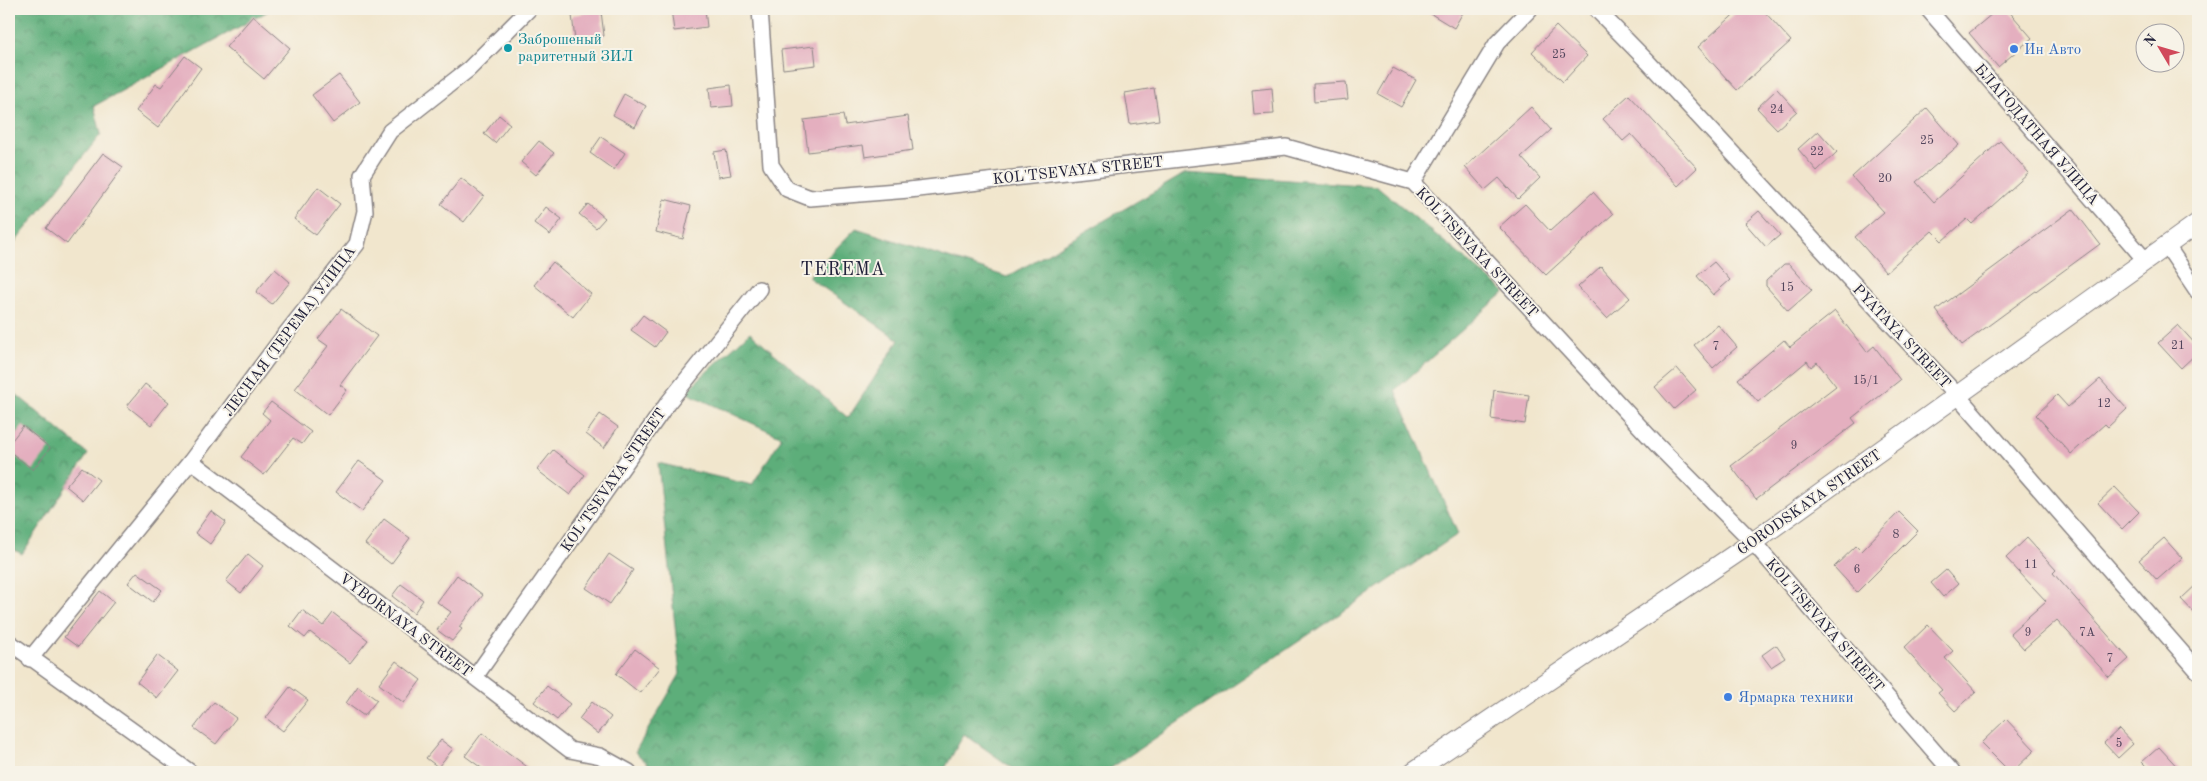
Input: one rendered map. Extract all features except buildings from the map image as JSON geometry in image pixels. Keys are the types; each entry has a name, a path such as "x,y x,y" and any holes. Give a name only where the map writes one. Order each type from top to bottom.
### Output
{"street":[{"name":"ЛЕСНАЯ (ТЕРЕМА) УЛИЦА","path":"30,659 191,461 277,345 357,244 365,210 362,175 390,131 469,69 529,9"},
{"name":"KOL'TSEVAYA STREET","path":"760,9 771,165 787,189 810,198 909,190 1286,147 1413,182 1656,445 1753,542 1952,772"},
{"path":"1413,182 1496,43 1530,9"},
{"name":"PYATAYA STREET","path":"1596,9 1648,62 1958,396 2198,671"},
{"name":"БЛАГОДАТНАЯ УЛИЦА","path":"1928,9 2146,261"},
{"name":"GORODSKAYA STREET","path":"1413,772 1753,542 2198,222"},
{"path":"2167,246 2198,292"},
{"name":"KOL'TSEVAYA STREET","path":"475,677 667,404 759,289"},
{"name":"VYBORNAYA STREET","path":"191,461 570,750 600,756 629,772"},
{"path":"9,642 30,659 190,772"}],"green space":[{"path":"9,9 272,9 94,106 101,134 9,250"},
{"path":"1186,173 1377,186 1505,292 1395,390 1458,534 1105,772 1018,772 964,734 943,772 657,772 635,752 680,674 658,463 752,485 782,437 685,392 750,332 848,418 899,340 808,277 856,228 1007,277"},
{"path":"9,394 16,394 88,454 22,554 9,547"}],"place":[{"name":"Заброшеный раритетный ЗИЛ","path":"508,48"},
{"name":"Ин Авто","path":"2014,49"},
{"name":"Ярмарка техники","path":"1728,697"}],"district":[{"name":"TEREMA","path":"843,269"}]}
